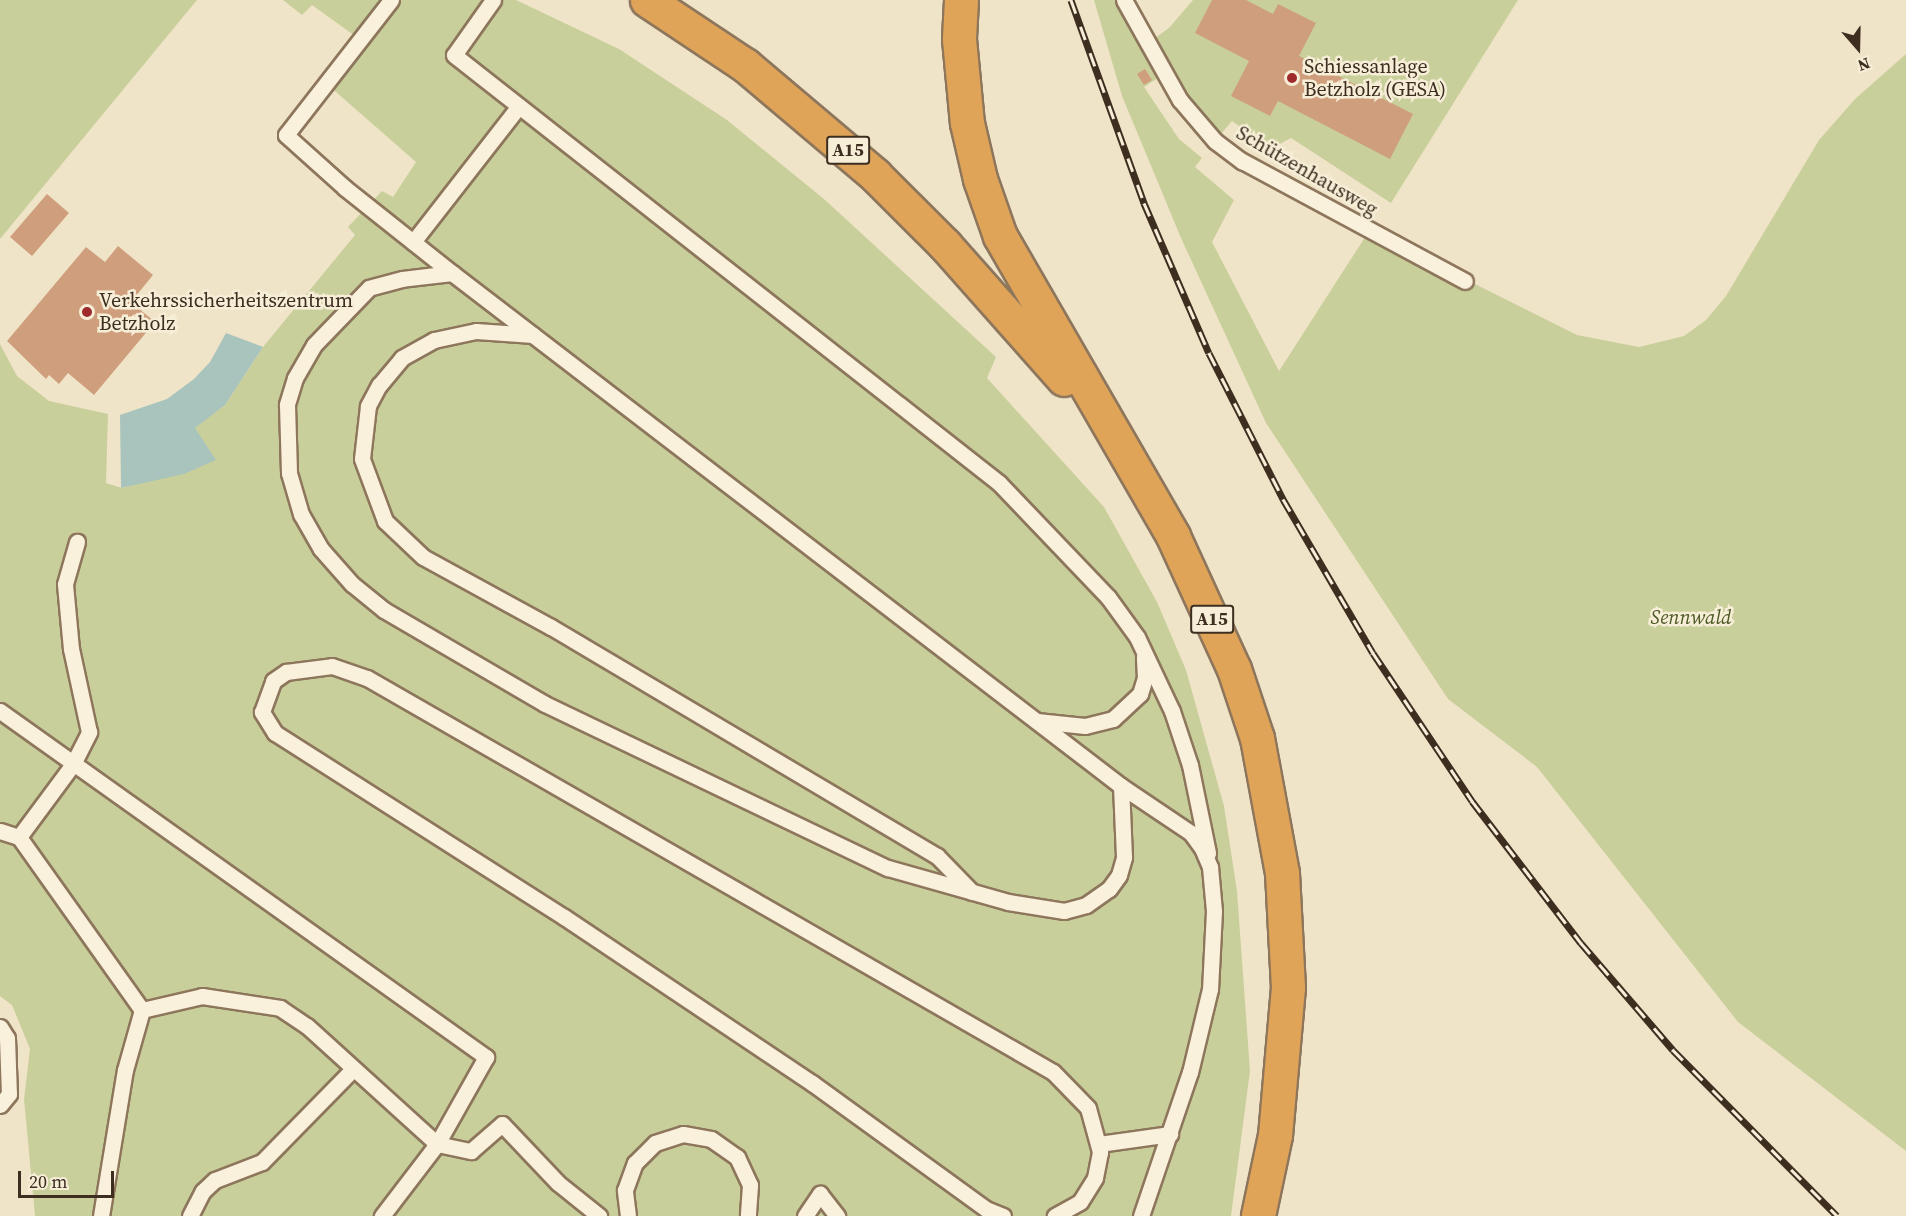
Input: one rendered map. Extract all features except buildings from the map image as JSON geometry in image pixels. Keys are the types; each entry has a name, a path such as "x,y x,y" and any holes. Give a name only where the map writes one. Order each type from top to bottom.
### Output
{"highway":[{"name":"A15","path":"647,0 745,65 875,175 945,245 1106,424 1173,536 1234,669 1270,795 1286,909 1287,1014 1275,1136 1258,1216"},
{"path":"961,0 959,39 963,97 973,155 990,210 1018,270 1106,424"}],"lane":[{"path":"391,0 286,135 413,242 533,336 1120,786 1191,833 1210,867"},
{"path":"493,0 454,55 999,483 1078,563 1137,637 1181,736 1210,867 1215,931 1210,989 1200,1039 1141,1216"},
{"name":"Schützenhausweg","path":"1124,0 1180,100 1215,141 1242,161 1465,281"},
{"path":"413,242 519,106"},
{"path":"452,273 402,279 369,288 314,345 295,378 285,430 289,473 302,514 321,549 352,584 384,610 545,704 888,868 973,893 1054,910 1079,907 1102,895 1119,875 1124,857 1120,786"},
{"path":"533,336 476,331 434,340 402,358 379,385 368,406 362,459 385,521 423,557 551,627 937,856 973,893"},
{"path":"19,837 73,764 89,732 71,649 65,584 77,543"},
{"path":"1037,721 1085,726 1113,719 1128,709 1145,678 1137,637"},
{"path":"1003,1216 986,1209 812,1083 573,923 275,733 262,712 273,681 286,672 332,666 367,678 1053,1072 1088,1108 1099,1144 1099,1163 1090,1187 1080,1202 1055,1216"},
{"path":"0,711 486,1057 437,1144 382,1216"},
{"path":"0,831 19,837 142,1010"},
{"path":"142,1010 202,996 280,1008 307,1026 437,1144 471,1151 502,1124 558,1184 599,1216"},
{"path":"101,1216 125,1070 142,1010"},
{"path":"0,1027 8,1038 9,1094 0,1105"},
{"path":"189,1216 194,1202 208,1186 262,1162 353,1069"},
{"path":"628,1216 626,1190 635,1163 655,1143 683,1134 711,1138 737,1156 750,1185 748,1216"},
{"path":"1099,1144 1170,1134"},
{"path":"805,1216 820,1194 837,1216"}],"green space":[{"path":"0,0 197,0 0,239"},
{"path":"283,0 516,0 619,49 727,120 824,199 996,357 987,378 1104,507 1157,602 1186,670 1224,806 1237,891 1250,1071 1231,1216 35,1216 24,1099 30,1049 12,1005 0,996 0,344 17,376 49,401 108,414 106,483 122,488 215,460 194,428 225,405 263,347 355,235 348,227 382,191 393,197 416,162 328,85 362,41 312,5 302,15"},
{"name":"Sennwald","path":"1094,0 1124,0 1148,43 1169,28 1193,0 1518,0 1391,203 1291,138 1270,149 1232,121 1215,141 1164,74 1144,87 1179,139 1202,158 1195,167 1234,200 1212,242 1279,371 1369,231 1577,335 1639,347 1684,336 1706,320 1726,296 1819,140 1855,99 1906,54 1906,1151 1738,1022 1537,767 1448,699 1266,423 1181,238 1122,96"}],"water":[{"path":"226,333 263,347 225,405 195,428 216,460 184,474 121,488 120,415 167,399 194,379 210,362"}],"railway":[{"path":"1071,0 1144,203 1209,353 1283,499 1373,653 1472,801 1581,943 1673,1050 1837,1216"}],"place":[{"name":"Schiessanlage Betzholz (GESA)","path":"1292,78"},
{"name":"Verkehrssicherheitszentrum Betzholz","path":"87,312"}]}
